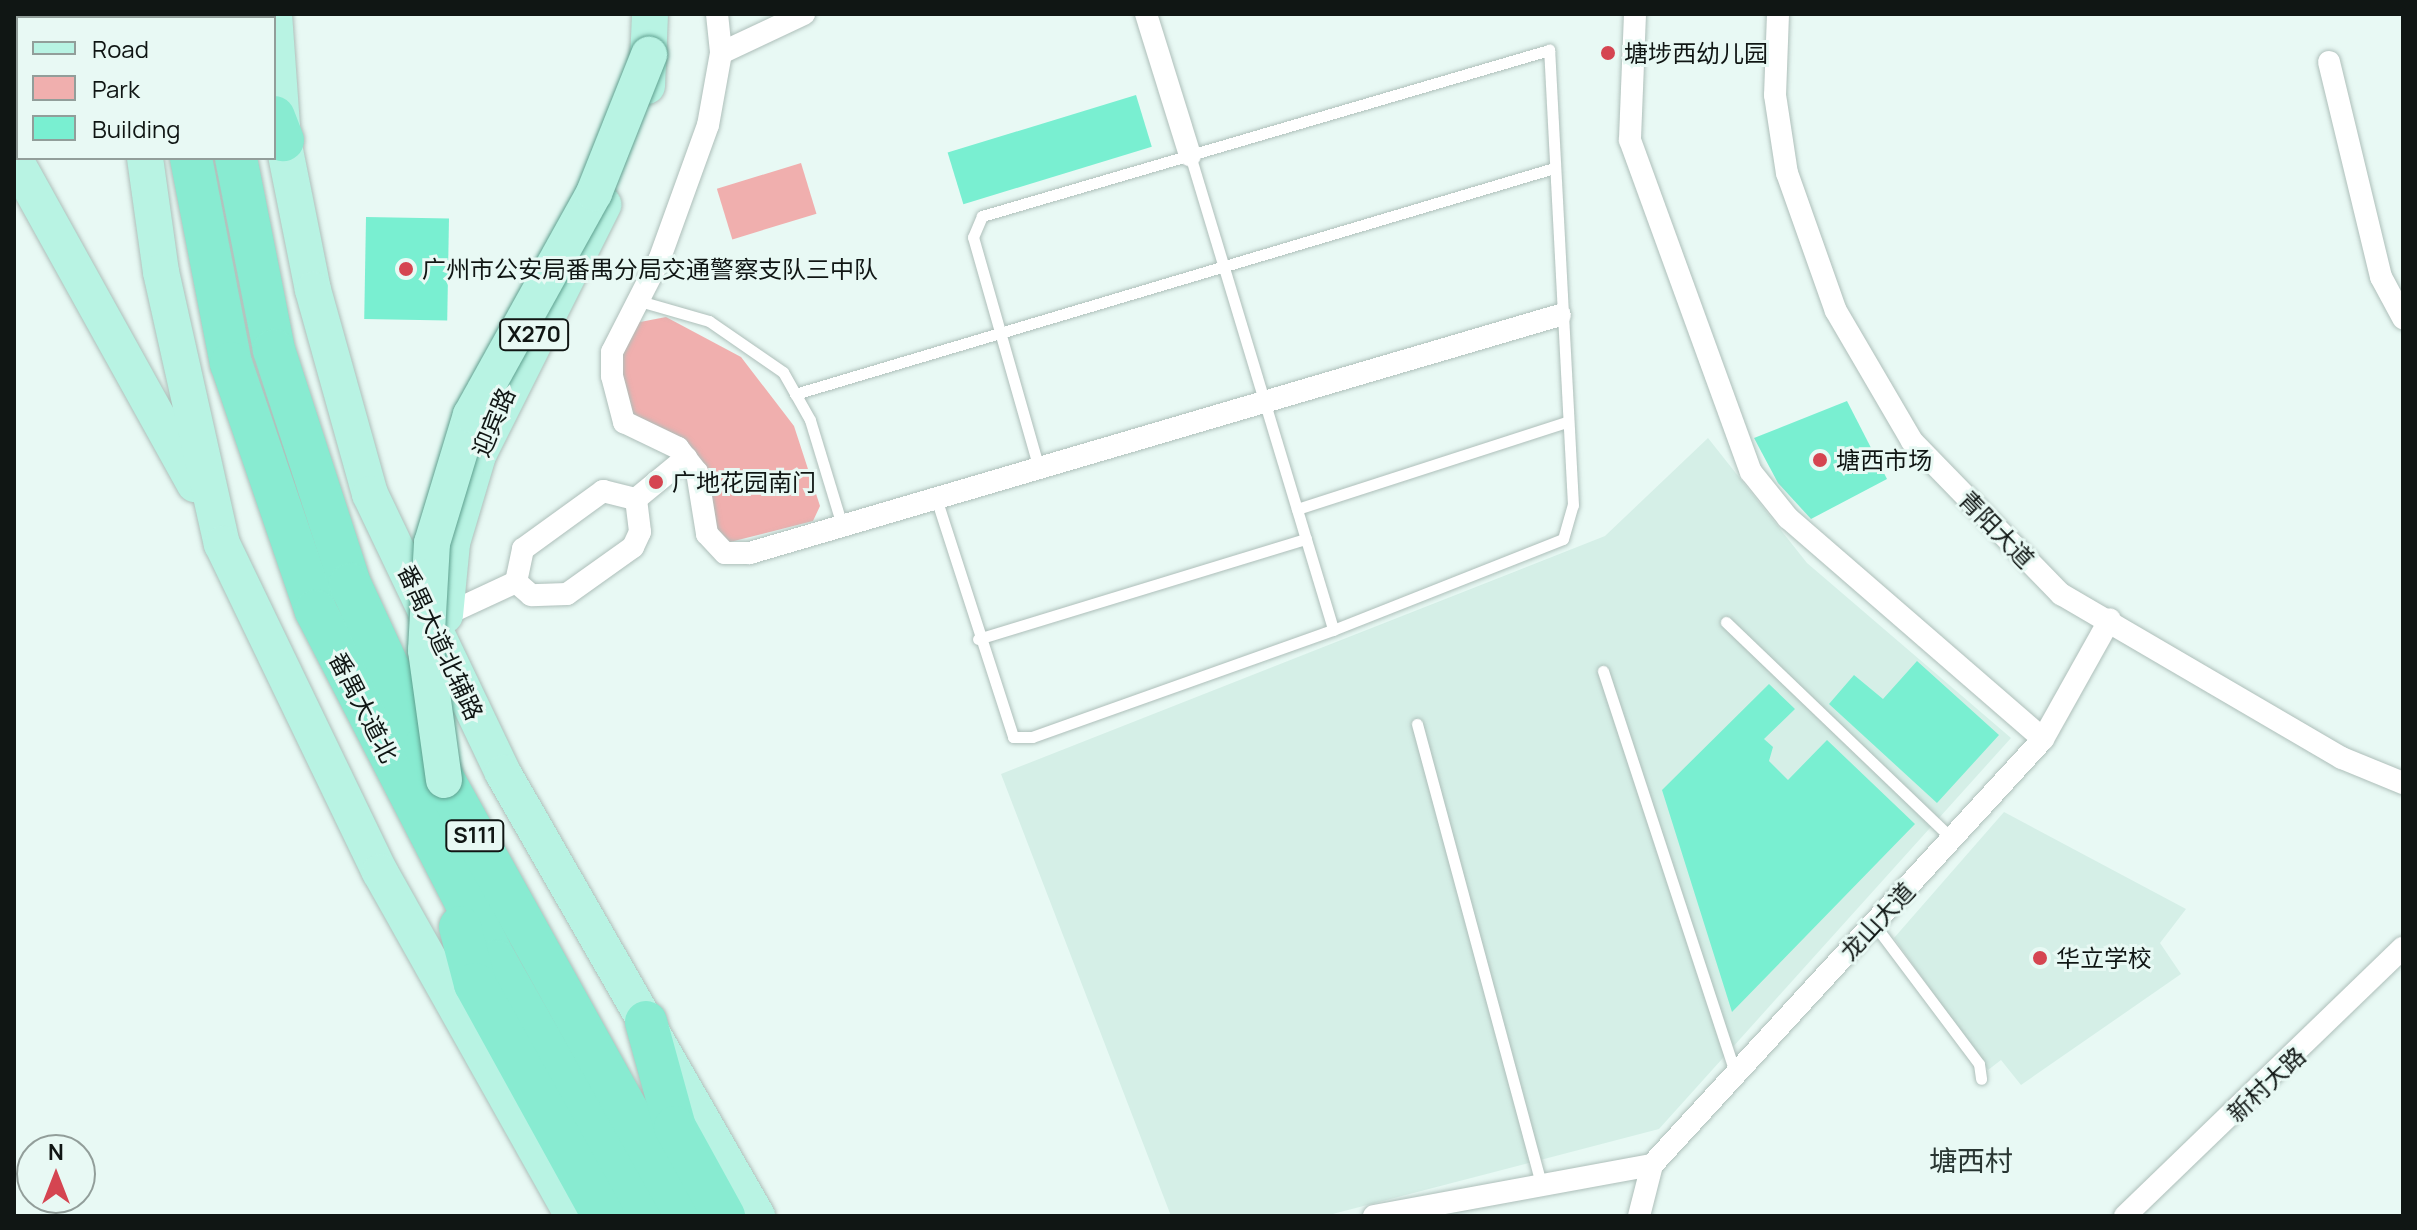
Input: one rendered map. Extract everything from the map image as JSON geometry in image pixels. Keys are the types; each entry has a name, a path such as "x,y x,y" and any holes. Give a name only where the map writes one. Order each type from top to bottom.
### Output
{"highway":[{"path":"169,160 231,363"},
{"name":"番禺大道北","path":"191,160 231,363 316,611 441,856 640,1216"},
{"name":"番禺大道北","path":"236,160 250,248 302,439 350,584 444,780 686,1216"},
{"path":"441,856 475,984 603,1216"},
{"path":"646,1022 675,1127 724,1216"}],"main road":[{"name":"迎宾路","path":"452,664 445,615 452,543 478,455 634,137 649,55 650,14"},
{"path":"444,780 426,650 432,543 471,415 594,193 649,55"},
{"name":"番禺大道北辅路","path":"276,71 278,128 313,290 370,494 503,773 757,1216"},
{"path":"14,158 179,449 380,872 573,1216"},
{"path":"145,160 161,272 222,544"}],"street":[{"path":"717,14 721,53 708,125 659,260 636,299 612,352 614,403 624,422 686,458 697,472 707,534 725,553 750,553 1560,315"},
{"path":"721,53 804,14"},
{"path":"1146,14 1190,155"},
{"path":"1635,14 1630,140 1751,472 1788,518 2043,739"},
{"name":"青阳大道","path":"1778,14 1775,95 1787,173 1836,311 1912,441 2061,594 2110,619 2342,758 2403,783"},
{"path":"2329,62 2381,277 2403,318"},
{"path":"636,499 686,458"},
{"path":"516,582 523,549 591,496 619,492 636,499"},
{"path":"516,582 531,595 567,594 633,547 640,532 636,499"},
{"path":"445,615 516,582"},
{"name":"龙山大道","path":"1639,1216 1652,1165 2043,739 2110,619"},
{"name":"新村大路","path":"2125,1216 2403,948"},
{"path":"1374,1216 1541,1182 1652,1165"}],"lane":[{"path":"936,498 1004,726 1013,737 1032,737 1333,630 1563,539 1573,505 1560,315 1549,50 982,216 973,237 1039,468"},
{"path":"1190,155 1333,630"},
{"path":"795,394 1223,264 1554,168"},
{"path":"636,299 709,321 745,341 783,372 795,394 842,525"},
{"path":"1297,509 1567,422"},
{"path":"978,639 1306,539"},
{"path":"1726,622 1952,839"},
{"path":"1603,671 1735,1074"},
{"path":"1417,724 1541,1182"},
{"path":"1874,924 1979,1064 1981,1079"}],"shaded area":[{"path":"1708,438 1807,563 2011,738 1659,1129 1325,1216 1171,1216 1001,774 1605,536"},
{"name":"华立学校","path":"2004,812 2186,909 2160,943 2181,974 2021,1085 2001,1060 1988,1070 1894,938"}],"green space":[{"path":"801,163 816,214 732,239 717,189"},
{"path":"666,317 741,357 794,426 820,506 813,521 730,542 713,525 704,465 633,418 621,400 620,354 635,323"}],"building":[{"path":"1136,95 1152,147 963,204 948,153"},
{"name":"广州市公安局番禺分局交通警察支队三中队","path":"366,217 449,218 447,320 364,319"},
{"name":"塘西市场","path":"1847,401 1887,479 1811,519 1778,483 1754,438"},
{"path":"1917,661 1999,735 1937,803 1829,704 1854,675 1883,699"},
{"path":"1769,684 1795,709 1764,739 1773,747 1769,761 1788,780 1827,740 1915,824 1732,1012 1662,790"}],"place":[{"name":"塘埗西幼儿园","path":"1608,53"},
{"name":"广州市公安局番禺分局交通警察支队三中队","path":"406,269"},
{"name":"塘西市场","path":"1820,460"},
{"name":"广地花园南门","path":"656,482"},
{"name":"华立学校","path":"2040,958"}],"district":[{"name":"塘西村","path":"1971,1160"}]}
